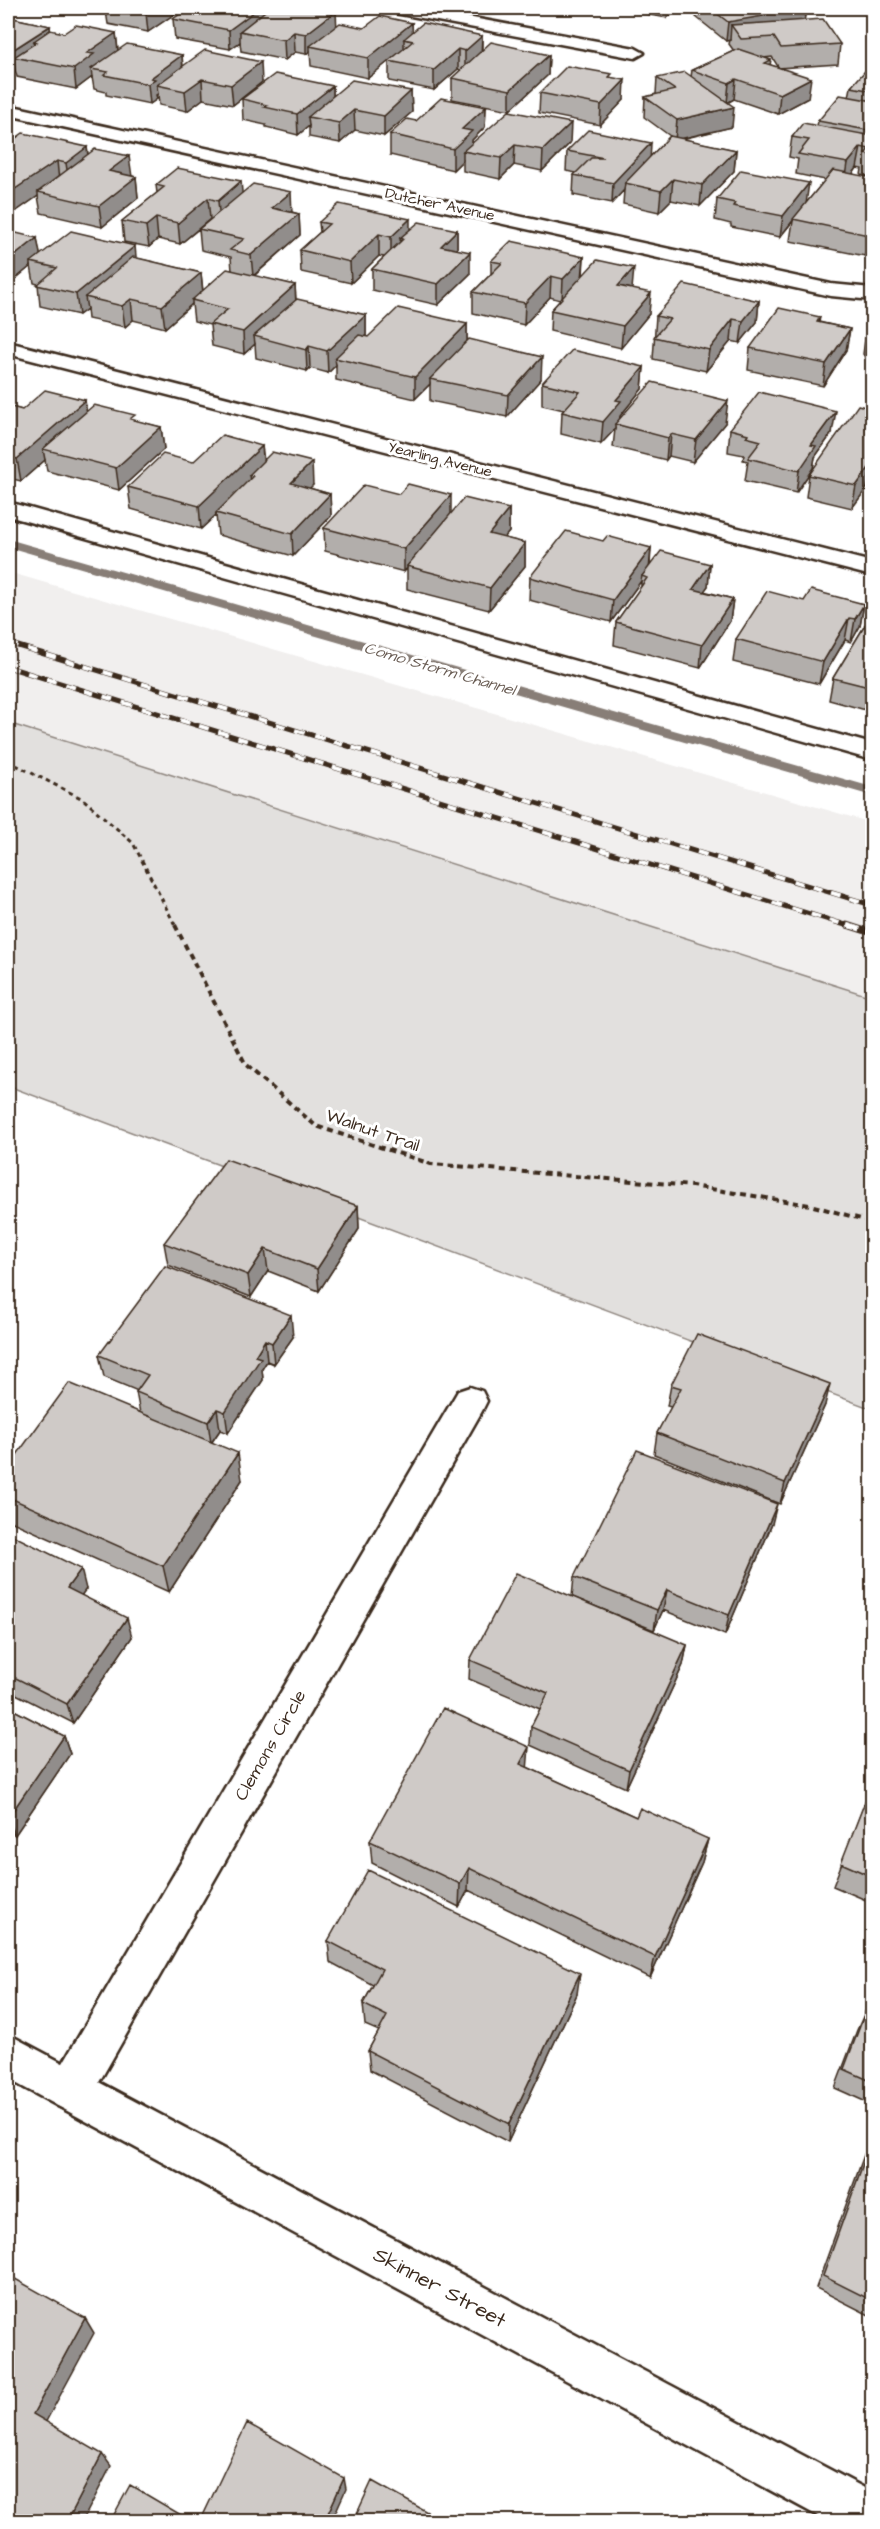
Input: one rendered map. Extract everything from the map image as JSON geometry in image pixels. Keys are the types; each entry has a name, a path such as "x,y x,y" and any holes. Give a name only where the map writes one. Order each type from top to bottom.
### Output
{"street":[{"path":"395,8 635,53"},
{"name":"Dutcher Avenue","path":"8,110 820,288 873,294"},
{"name":"Yearling Avenue","path":"8,348 873,569"},
{"path":"8,509 873,752"},
{"name":"Clemons Circle","path":"70,2090 470,1401"},
{"name":"Skinner Street","path":"8,2056 873,2518"}],"path":[{"name":"Walnut Trail","path":"8,761 83,799 133,843 246,1065 316,1126 431,1164 692,1186 810,1205 873,1222"}],"shaded area":[{"path":"8,572 872,823 872,997 8,723"},
{"path":"8,723 872,997 872,1409 8,1086"}],"building":[{"path":"119,8 154,8 146,13"},
{"path":"189,8 259,8 229,30 173,19"},
{"path":"269,8 322,8 336,11 306,34 294,32 284,40 240,31"},
{"path":"710,8 783,8 758,12 763,16 728,22"},
{"path":"380,16 412,23 368,58 310,46 340,23 364,28"},
{"path":"8,17 50,26 8,53"},
{"path":"823,19 840,44 781,48 774,37 741,39 731,25"},
{"path":"423,23 482,36 465,51 458,49 434,70 389,61 413,41 404,39"},
{"path":"76,25 116,33 87,53 94,54 74,69 14,57 37,42 34,41 50,30 64,33"},
{"path":"491,42 549,55 510,90 452,78"},
{"path":"127,44 182,55 151,78 155,79 148,84 104,75 108,72 91,69"},
{"path":"738,49 771,60 765,63 811,78 780,94 736,79 729,83 692,70"},
{"path":"205,50 261,62 231,85 202,79 185,91 157,85"},
{"path":"872,63 873,91 851,87"},
{"path":"567,66 612,74 609,77 625,80 601,105 540,93"},
{"path":"685,72 734,107 677,120 645,97 675,90 657,78"},
{"path":"275,74 333,86 297,114 264,107 267,105 242,99"},
{"path":"352,80 411,91 384,116 354,110 339,123 308,117"},
{"path":"840,95 873,101 873,131 818,121"},
{"path":"441,98 486,107 462,129 472,131 453,149 390,134 407,119 416,121"},
{"path":"509,111 571,123 543,150 515,145 501,158 463,151"},
{"path":"803,123 873,136 873,156 865,154 869,149 861,147 848,163 798,154 809,140 792,137"},
{"path":"588,130 651,143 613,183 574,175 591,158 604,158 567,151"},
{"path":"23,133 87,147 66,163 57,161 12,191 8,190 8,144"},
{"path":"670,136 736,150 702,185 673,179 661,191 625,183"},
{"path":"95,149 129,156 109,171 136,177 99,206 38,192"},
{"path":"177,168 241,181 218,201 208,198 178,223 156,218 146,226 122,221 164,187 156,185"},
{"path":"741,170 809,183 783,216 733,206 735,203 717,199"},
{"path":"833,170 873,178 873,209 869,214 873,214 873,228 868,235 793,219"},
{"path":"253,184 291,192 272,208 299,214 251,255 230,250 244,239 199,229"},
{"path":"339,204 410,219 391,237 379,234 350,262 300,250 329,224 319,222"},
{"path":"419,222 457,230 441,246 470,252 438,284 372,269 403,239 400,238"},
{"path":"8,231 37,238 8,261"},
{"path":"71,231 135,246 76,294 37,285 57,268 31,262"},
{"path":"511,241 584,257 563,279 551,276 525,303 473,292 502,263 491,261"},
{"path":"133,257 201,273 162,306 131,299 122,306 85,297"},
{"path":"597,260 634,268 618,286 651,293 623,326 551,310"},
{"path":"227,269 295,285 243,332 210,324 228,309 192,300"},
{"path":"684,284 759,301 743,321 733,319 709,350 654,337 670,319 656,316"},
{"path":"297,299 366,315 327,351 309,346 306,350 254,336"},
{"path":"398,308 467,324 415,377 335,358 359,335 368,337"},
{"path":"779,308 820,317 817,322 850,329 826,364 750,348"},
{"path":"866,332 873,332 873,342"},
{"path":"469,339 542,357 508,395 430,379"},
{"path":"572,350 644,367 616,400 621,401 603,422 562,412 580,392 542,383"},
{"path":"652,382 728,401 696,440 671,434 668,438 615,424"},
{"path":"45,390 85,400 17,459 8,456 8,406 22,410"},
{"path":"759,392 836,411 811,445 816,446 799,471 748,458 761,441 746,437 748,434 730,429"},
{"path":"94,405 135,415 130,419 161,427 116,468 43,449"},
{"path":"858,405 873,409 873,466 871,465 856,486 809,475"},
{"path":"222,435 262,446 199,506 128,487 163,454 193,462"},
{"path":"272,452 312,462 291,483 330,494 292,534 216,513 253,476 249,475"},
{"path":"408,484 451,495 404,549 324,528 364,485 399,494"},
{"path":"464,498 509,509 489,534 525,543 490,588 407,566"},
{"path":"566,531 603,541 607,536 651,548 613,600 530,577"},
{"path":"661,551 710,564 693,589 733,599 702,645 616,622 647,578 642,576"},
{"path":"811,590 864,604 855,619 849,618 823,662 736,639 767,591 804,601"},
{"path":"873,612 873,688 833,678"},
{"path":"226,1159 358,1206 317,1269 265,1249 248,1275 164,1243"},
{"path":"165,1266 291,1315 272,1343 265,1340 255,1356 261,1358 225,1412 217,1409 208,1422 136,1392 148,1375 99,1355"},
{"path":"697,1334 830,1384 785,1483 657,1433 681,1388 671,1385"},
{"path":"69,1383 238,1453 163,1566 8,1497 8,1467"},
{"path":"637,1450 777,1504 729,1615 667,1590 657,1610 574,1577"},
{"path":"8,1533 81,1569 67,1588 127,1618 67,1704 8,1674"},
{"path":"516,1573 687,1645 629,1770 531,1727 548,1693 470,1660"},
{"path":"8,1707 64,1736 8,1818"},
{"path":"443,1708 529,1747 520,1764 636,1817 640,1808 708,1839 655,1957 469,1868 460,1884 370,1841"},
{"path":"873,1781 873,1877 841,1863"},
{"path":"368,1870 580,1973 509,2124 368,2051 387,2016 363,2004 382,1969 328,1941"},
{"path":"866,2010 873,2013 873,2082 844,2069"},
{"path":"873,2136 873,2301 823,2276"},
{"path":"8,2275 85,2318 33,2414 102,2454 67,2522 8,2522"},
{"path":"247,2423 344,2478 324,2522 200,2522"},
{"path":"372,2481 445,2522 353,2522"},
{"path":"130,2485 193,2522 110,2522"}],"waterway":[{"name":"Como Storm Channel","path":"8,543 872,792"}],"railway":[{"path":"8,643 872,905"},
{"path":"8,667 852,927"},
{"path":"847,925 872,933"}]}
